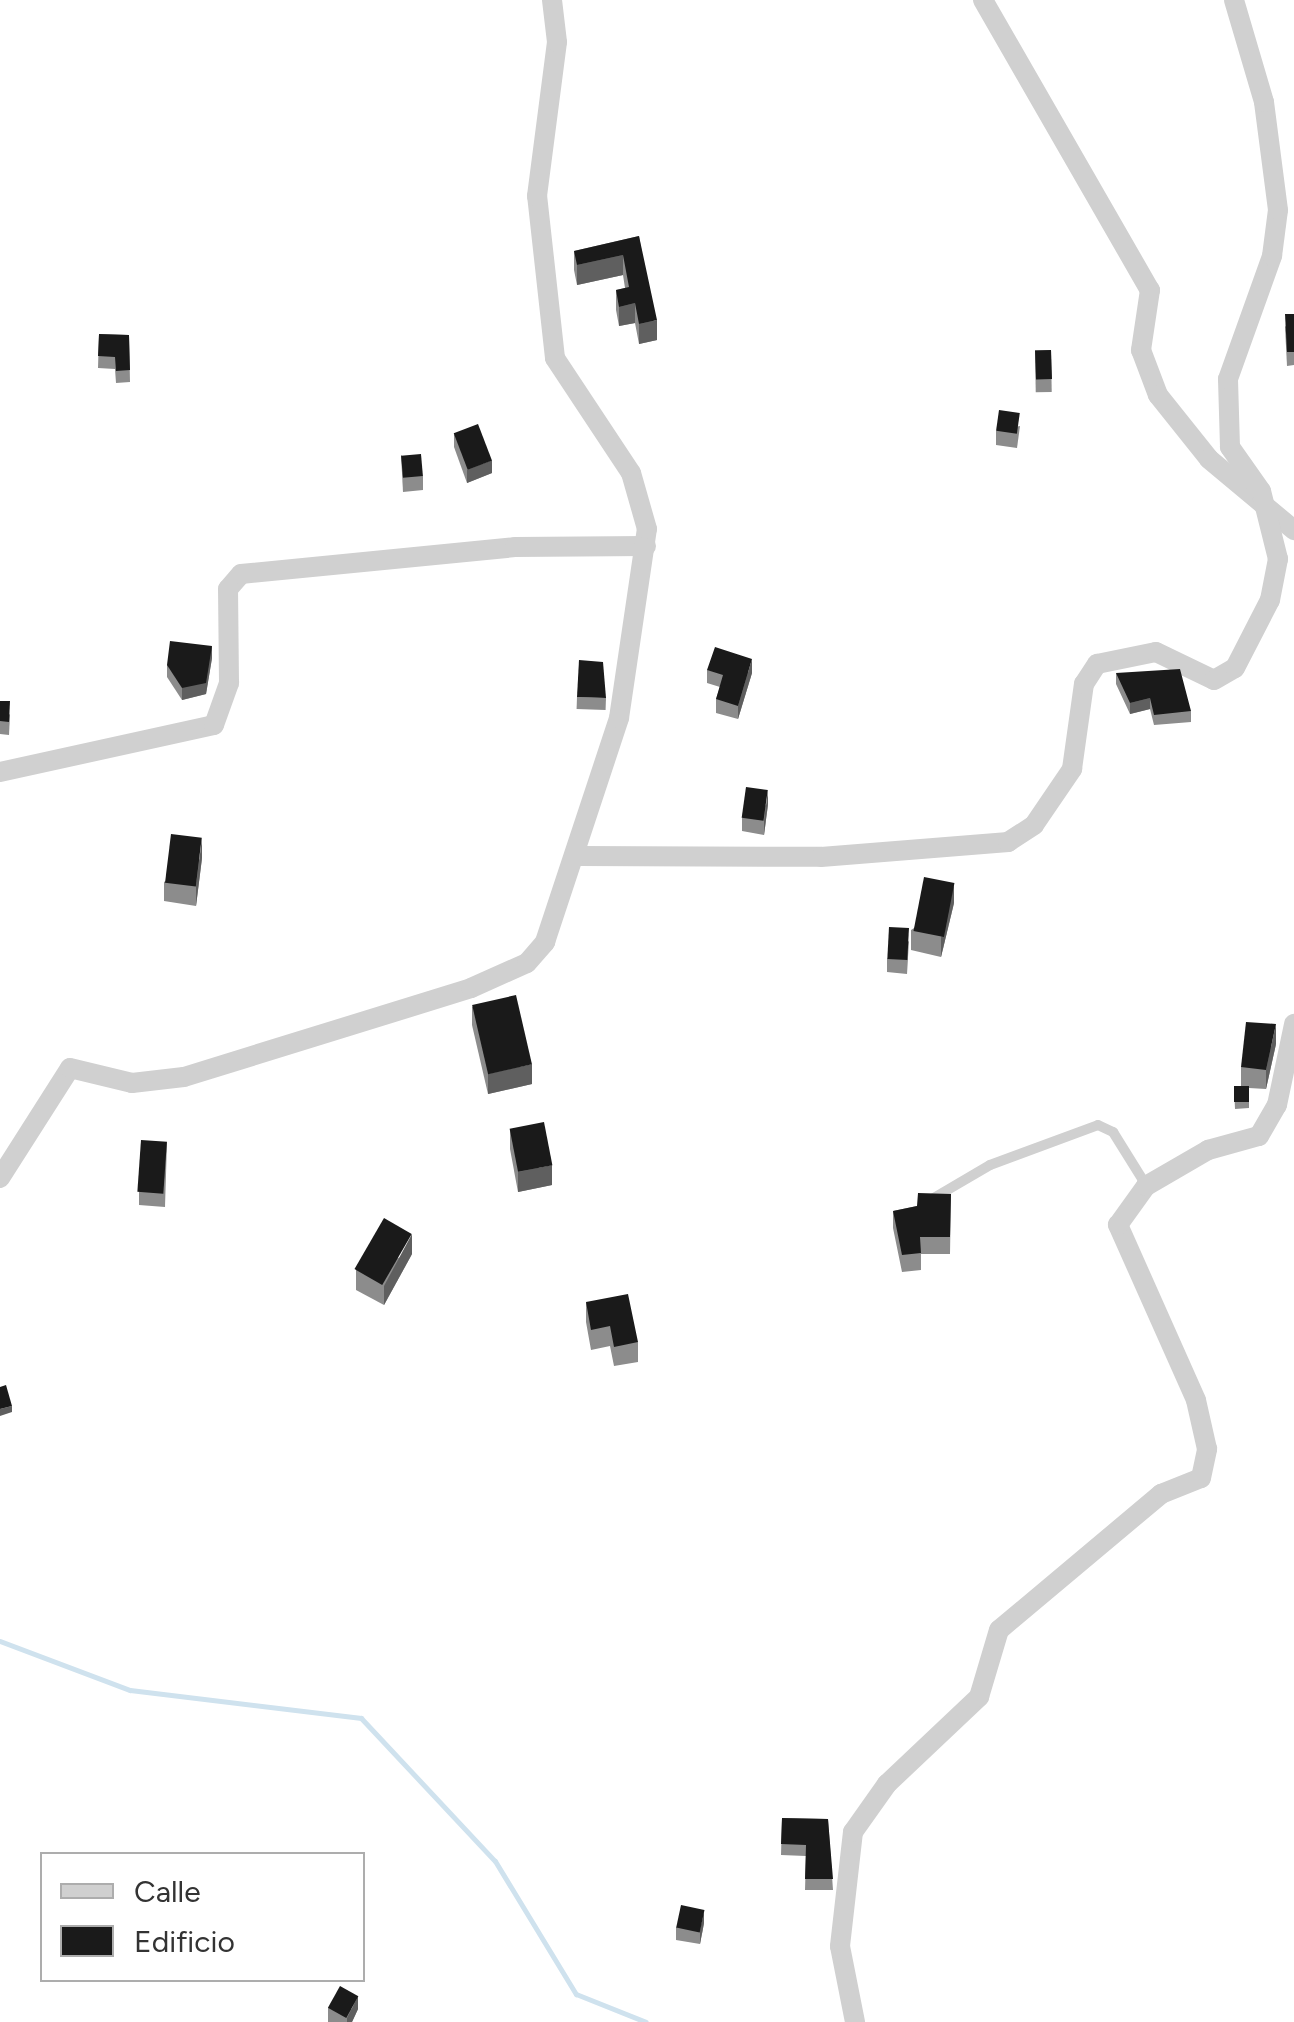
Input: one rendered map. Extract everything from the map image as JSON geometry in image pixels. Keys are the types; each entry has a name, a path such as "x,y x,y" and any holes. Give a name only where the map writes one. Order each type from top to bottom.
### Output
{"street":[{"path":"0,1178 70,1068 132,1083 184,1077 516,970 545,942 578,856 629,672 646,546 631,473 555,358 537,196 557,42 552,0"},
{"path":"984,0 1150,290 1146,374 1209,459 1294,530"},
{"path":"578,856 822,857 1018,838 1072,769 1084,684 1097,664 1156,652 1214,680 1234,668 1276,578 1266,503 1227,428 1231,360 1272,256 1278,210 1270,132 1234,0"},
{"path":"0,772 214,725 229,683 228,589 241,574 515,547 646,546"},
{"path":"855,2022 840,1946 853,1832 887,1784 979,1697 999,1630 1205,1467 1196,1400 1118,1232 1126,1204 1146,1186 1208,1150 1259,1136 1278,1105 1294,1024"}],"lane":[{"path":"930,1200 1088,1126 1114,1132 1146,1186"}],"building":[{"path":"639,236 657,320 639,324 635,303 619,307 616,290 629,287 623,255 577,265 574,251"},
{"path":"1285,314 1294,314 1294,352 1287,352"},
{"path":"99,334 129,335 130,370 116,371 115,357 98,356"},
{"path":"1051,350 1052,379 1036,380 1035,351"},
{"path":"999,410 1020,413 1017,434 996,431"},
{"path":"478,424 492,460 468,470 454,433"},
{"path":"421,454 423,476 403,478 401,456"},
{"path":"170,641 212,646 206,683 182,688 167,665"},
{"path":"715,647 752,659 738,706 716,699 723,675 707,670"},
{"path":"579,660 603,662 606,698 577,697"},
{"path":"1180,669 1191,711 1154,715 1150,698 1130,703 1116,673"},
{"path":"0,701 10,701 9,722 0,721"},
{"path":"746,787 768,790 763,821 742,818"},
{"path":"171,834 202,838 196,886 165,883"},
{"path":"924,877 954,883 944,937 914,931"},
{"path":"889,927 909,928 907,960 887,959"},
{"path":"516,995 532,1064 488,1074 472,1005"},
{"path":"1246,1022 1276,1024 1266,1070 1241,1067"},
{"path":"1234,1086 1249,1086 1249,1102 1234,1102"},
{"path":"544,1122 552,1165 518,1172 510,1129"},
{"path":"141,1140 167,1142 163,1194 137,1192"},
{"path":"918,1193 951,1194 950,1237 920,1237 921,1253 902,1255 893,1211 917,1206"},
{"path":"384,1218 412,1234 382,1285 354,1269"},
{"path":"628,1294 638,1342 614,1347 610,1326 591,1330 586,1302"},
{"path":"6,1385 12,1406 0,1409 0,1387"},
{"path":"782,1818 828,1819 833,1879 805,1879 806,1845 781,1844"},
{"path":"681,1905 704,1910 700,1932 676,1927"},
{"path":"340,1986 358,1996 346,2018 328,2008"}],"waterway":[{"path":"0,1641 130,1690 361,1718 495,1861 576,1994 646,2022"}]}
